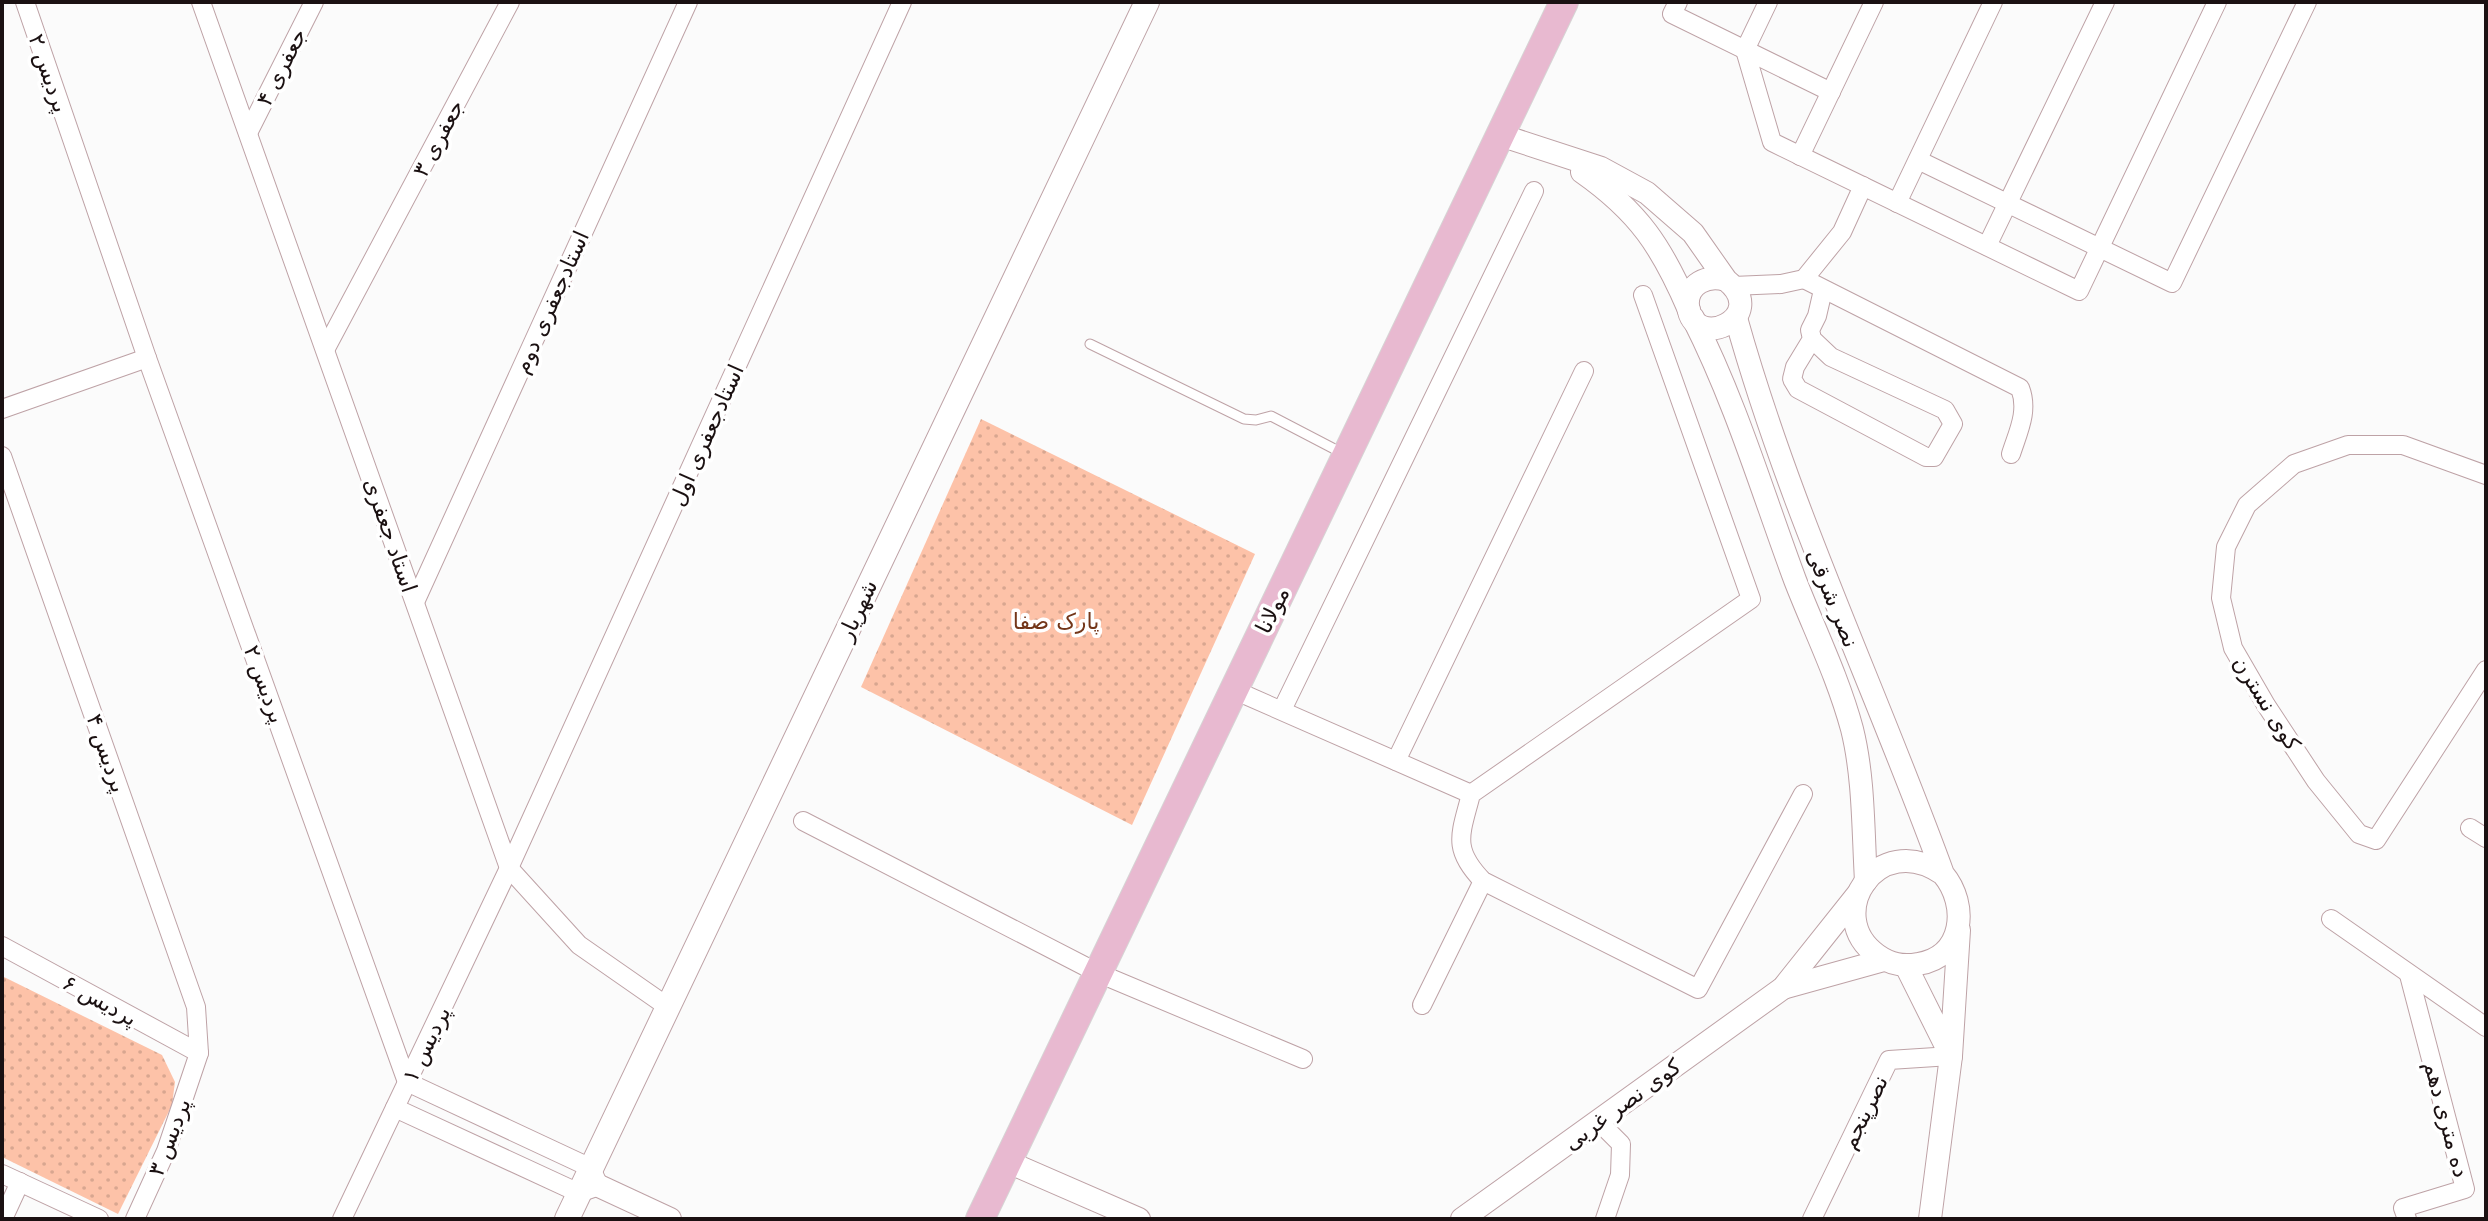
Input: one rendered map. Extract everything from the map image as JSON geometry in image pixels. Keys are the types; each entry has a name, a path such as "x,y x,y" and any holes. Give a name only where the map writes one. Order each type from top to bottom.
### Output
{"main road":[{"name":"شهریار","path":"567,1219 590,1183 668,1007 1147,2"},
{"name":"مولانا","path":"980,1219 1564,2"}],"street":[{"name":"پردیس ۲","path":"25,2 147,358 407,1082"},
{"name":"استاد جعفری","path":"201,2 509,868 579,945 668,1007"},
{"name":"جعفری ۴","path":"248,133 314,2"},
{"name":"جعفری ۳","path":"326,348 510,2"},
{"name":"استادجعفری دوم","path":"415,602 688,2"},
{"name":"استادجعفری اول","path":"509,868 902,2"},
{"path":"1678,2 1672,14 1831,92"},
{"path":"1768,2 1745,50 1772,142 2079,291 2217,2"},
{"path":"1800,156 1874,2"},
{"path":"1897,203 1993,2"},
{"path":"1987,246 2105,2"},
{"path":"1918,160 2172,283 2307,2"},
{"path":"1500,135 1601,168 1647,193 1693,233 1730,283 1740,302 1738,314"},
{"name":"نصر شرقی","path":"1555,153 1612,193 1651,234 1671,267 1720,372 1796,581 1831,665 1852,730 1862,798 1863,886"},
{"path":"1781,284 1738,314 1730,324 1714,329 1699,324 1691,314 1690,294 1701,281 1718,277 1730,283 1781,284 1804,279 1842,232 1863,186"},
{"path":"1282,710 1534,191"},
{"path":"1804,279 2020,388 2025,399 2023,418 2011,454"},
{"path":"1812,339 1795,367 1792,379 1798,389 1926,457 1934,457 1953,424 1945,410 1831,357 1812,339 1810,330 1823,290"},
{"path":"1643,295 1751,599 1471,794 1459,842 1468,866 1483,881 1698,989 1803,794"},
{"name":"نصر شرقی","path":"1738,314 1765,415 1803,523 1943,874"},
{"path":"2,409 147,358"},
{"path":"1396,761 1584,371"},
{"name":"کوی نسترن","path":"2486,475 2403,445 2348,445 2294,464 2247,505 2226,547 2221,598 2233,648 2266,705 2316,781 2359,834 2376,840 2486,670"},
{"name":"پردیس ۴","path":"2,456 196,1007 199,1053"},
{"path":"1234,690 1471,794"},
{"path":"803,821 1098,973 1303,1059"},
{"path":"1930,1219 1951,1056 1960,914 1953,885 1931,865 1901,860 1886,865 1873,872 1863,886 1855,918 1860,935 1870,950 1895,963 1923,963 1937,957 1949,945 1957,930 1960,914"},
{"name":"پردیس ۱","path":"342,1219 509,868"},
{"path":"1422,1005 1483,881"},
{"name":"کوی نصر غربی","path":"1462,1219 1783,988 1863,886"},
{"path":"2331,919 2486,1027"},
{"name":"پردیس ۶","path":"2,946 199,1053"},
{"path":"1895,963 1951,1056"},
{"name":"کوی نصر غربی","path":"1783,988 1895,963"},
{"name":"ده متری دهم","path":"2407,1219 2403,1208 2465,1189 2409,975"},
{"name":"پردیس ۳","path":"135,1219 166,1151 199,1053"},
{"name":"نصرپنجم","path":"1812,1219 1889,1060 1951,1056"},
{"path":"407,1082 590,1183"},
{"path":"395,1108 590,1183 670,1219"},
{"path":"1598,1121 1621,1144 1620,1175 1605,1219"},
{"path":"1008,1162 1139,1219"},
{"path":"2,1174 99,1219"},
{"path":"3,1219 20,1182"}],"lane":[{"path":"1090,344 1244,419 1271,416 1346,455"}],"green space":[{"name":"پارک صفا","path":"981,419 1255,554 1132,825 861,687"},
{"path":"2,976 162,1055 175,1082 172,1105 118,1214 2,1157"}]}
